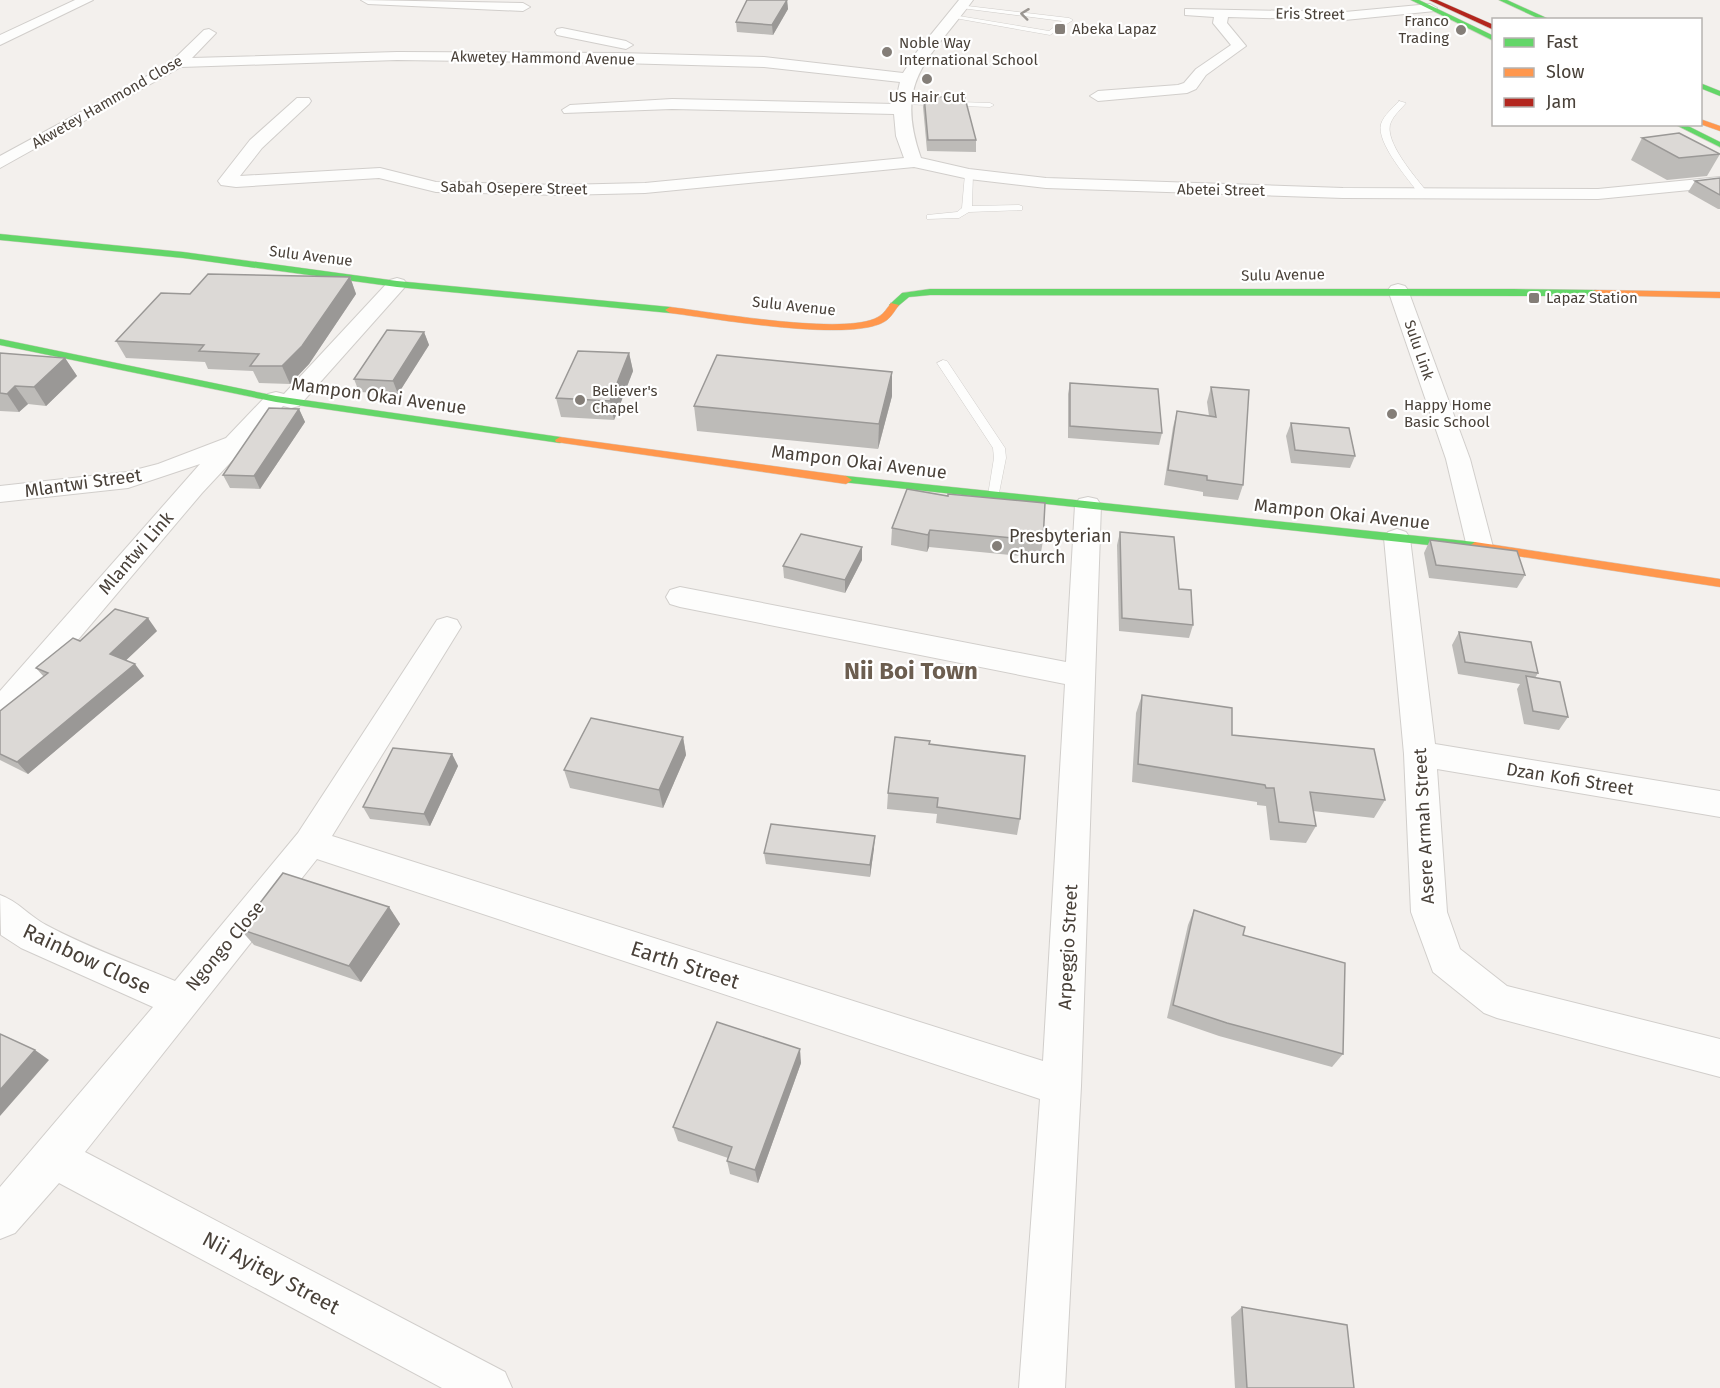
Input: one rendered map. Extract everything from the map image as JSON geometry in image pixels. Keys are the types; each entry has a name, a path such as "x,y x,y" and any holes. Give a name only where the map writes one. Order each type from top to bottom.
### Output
{"main road":[{"path":"1414,0 1431,4 1492,27"},
{"path":"1502,0 1543,18"},
{"path":"1431,4 1492,38"},
{"path":"1487,8 1510,18"},
{"path":"1702,85 1720,94"},
{"path":"1702,121 1720,129"},
{"path":"1681,126 1714,142 1720,157"},
{"name":"Sulu Avenue","path":"0,237 183,255 397,284 627,305 833,328 867,325 882,320 900,298 920,292 1154,294 1398,290 1720,295"},
{"name":"Mampon Okai Avenue","path":"0,342 284,400 800,474 1480,547 1720,583"}],"street":[{"path":"0,41 86,0"},
{"path":"368,0 523,7"},
{"name":"Eris Street","path":"1190,12 1345,16 1431,4"},
{"path":"914,162 905,142 900,105 907,78 960,8"},
{"path":"1098,96 1167,92 1190,86 1200,72 1238,49 1238,43 1220,23 1222,12"},
{"path":"562,32 630,45 659,59"},
{"name":"Akwetey Hammond Close","path":"0,164 178,63 209,33"},
{"name":"Akwetey Hammond Avenue","path":"178,63 397,56 659,59 784,64 907,78"},
{"name":"Sabah Osepere Street","path":"303,101 256,144 227,181 380,173 420,185 436,187 561,190 645,188 914,162"},
{"path":"570,110 672,104 900,105"},
{"name":"Abetei Street","path":"914,162 969,174 1046,183 1141,188 1598,194 1718,181"},
{"name":"Mlantwi Link","path":"0,711 233,443 284,400 397,284"},
{"name":"Sulu Link","path":"1398,290 1458,459 1480,547"},
{"name":"Mlantwi Street","path":"0,494 128,480 167,469 233,443"},
{"name":"Arpeggio Street","path":"1042,1388 1061,1086 1082,676 1088,505"},
{"name":"Asere Armah Street","path":"1397,538 1420,753 1429,912 1446,960 1497,1001 1720,1058"},
{"path":"680,597 1082,676"},
{"name":"Ngongo Close","path":"0,1218 54,1158 179,1001 310,843 447,627"},
{"name":"Dzan Kofi Street","path":"1420,753 1720,804"},
{"name":"Earth Street","path":"310,843 1061,1086"},
{"name":"Rainbow Close","path":"0,910 14,924 34,937 179,1001"},
{"name":"Nii Ayitey Street","path":"54,1158 489,1388"}],"lane":[{"path":"960,8 1069,20 1050,33 960,8"},
{"path":"1402,103 1385,123 1384,130 1392,149 1423,193"},
{"path":"900,105 990,105"},
{"path":"968,209 969,174"},
{"path":"930,217 959,215 968,209 1019,208"},
{"path":"943,363 999,448 1000,458 994,495"}],"building":[{"path":"747,0 787,0 772,25 736,22"},
{"path":"924,96 965,98 976,140 928,140"},
{"path":"1679,133 1720,154 1679,158 1642,138"},
{"path":"1720,178 1720,195 1695,181"},
{"path":"208,274 350,277 302,346 282,366 250,366 259,354 199,351 204,345 116,341 161,293 190,294"},
{"path":"387,330 424,332 393,381 354,379"},
{"path":"578,351 629,353 610,401 556,398"},
{"path":"0,353 65,358 34,387 15,386 7,394 0,393"},
{"path":"717,355 892,372 879,424 694,406"},
{"path":"1070,383 1158,389 1162,433 1070,426"},
{"path":"1211,387 1249,390 1243,485 1207,480 1207,476 1168,470 1177,411 1216,417"},
{"path":"269,408 299,409 254,476 223,475"},
{"path":"1291,423 1349,428 1355,456 1295,450"},
{"path":"907,489 948,496 948,494 1045,503 1043,541 930,530 928,535 892,528"},
{"path":"1120,532 1174,537 1179,589 1191,590 1193,625 1122,618"},
{"path":"801,534 862,547 845,580 783,566"},
{"path":"1430,540 1517,551 1525,575 1436,565"},
{"path":"115,609 148,618 110,654 135,664 17,762 0,754 0,711 48,673 37,667 73,638 80,641"},
{"path":"1459,632 1531,642 1538,673 1465,662"},
{"path":"1526,676 1560,682 1568,717 1533,711"},
{"path":"1142,695 1232,708 1232,735 1374,749 1385,800 1310,792 1316,826 1279,822 1274,788 1138,764"},
{"path":"591,718 683,737 659,790 564,770"},
{"path":"895,737 930,741 929,744 1025,756 1020,819 937,807 938,798 888,793"},
{"path":"393,748 452,754 424,814 363,807"},
{"path":"771,824 875,836 870,865 764,853"},
{"path":"283,873 389,907 349,966 240,929"},
{"path":"1194,910 1245,927 1243,935 1345,963 1343,1054 1227,1023 1173,1005"},
{"path":"717,1022 800,1049 755,1170 727,1161 732,1147 673,1127"},
{"path":"0,1034 35,1050 0,1090"},
{"path":"1242,1307 1347,1325 1354,1388 1247,1388"}],"traffic: fast":[{"path":"1414,0 1492,38"},
{"path":"1502,0 1543,18"},
{"path":"1702,86 1720,94"},
{"path":"1681,126 1720,145"},
{"path":"0,237 183,255 397,284 670,310"},
{"path":"894,305 905,295 930,292 1596,293"},
{"path":"0,342 276,399 560,440"},
{"path":"846,480 1475,546"}],"traffic: slow":[{"path":"1702,122 1720,129"},
{"path":"1596,293 1720,295"},
{"path":"670,310 780,324 844,327 867,325 882,319 894,305"},
{"path":"560,440 846,480"},
{"path":"1475,546 1720,583"}],"traffic: jam":[{"path":"1432,0 1492,27"}],"place":[{"name":"Abeka Lapaz","path":"1060,29"},
{"name":"Franco Trading","path":"1461,30"},
{"name":"Noble Way International School","path":"887,52"},
{"name":"US Hair Cut","path":"927,79"},
{"name":"Lapaz Station","path":"1534,298"},
{"name":"Believer's Chapel","path":"580,400"},
{"name":"Happy Home Basic School","path":"1392,414"},
{"name":"Presbyterian Church","path":"997,546"}],"district":[{"name":"Nii Boi Town","path":"911,671"}]}
